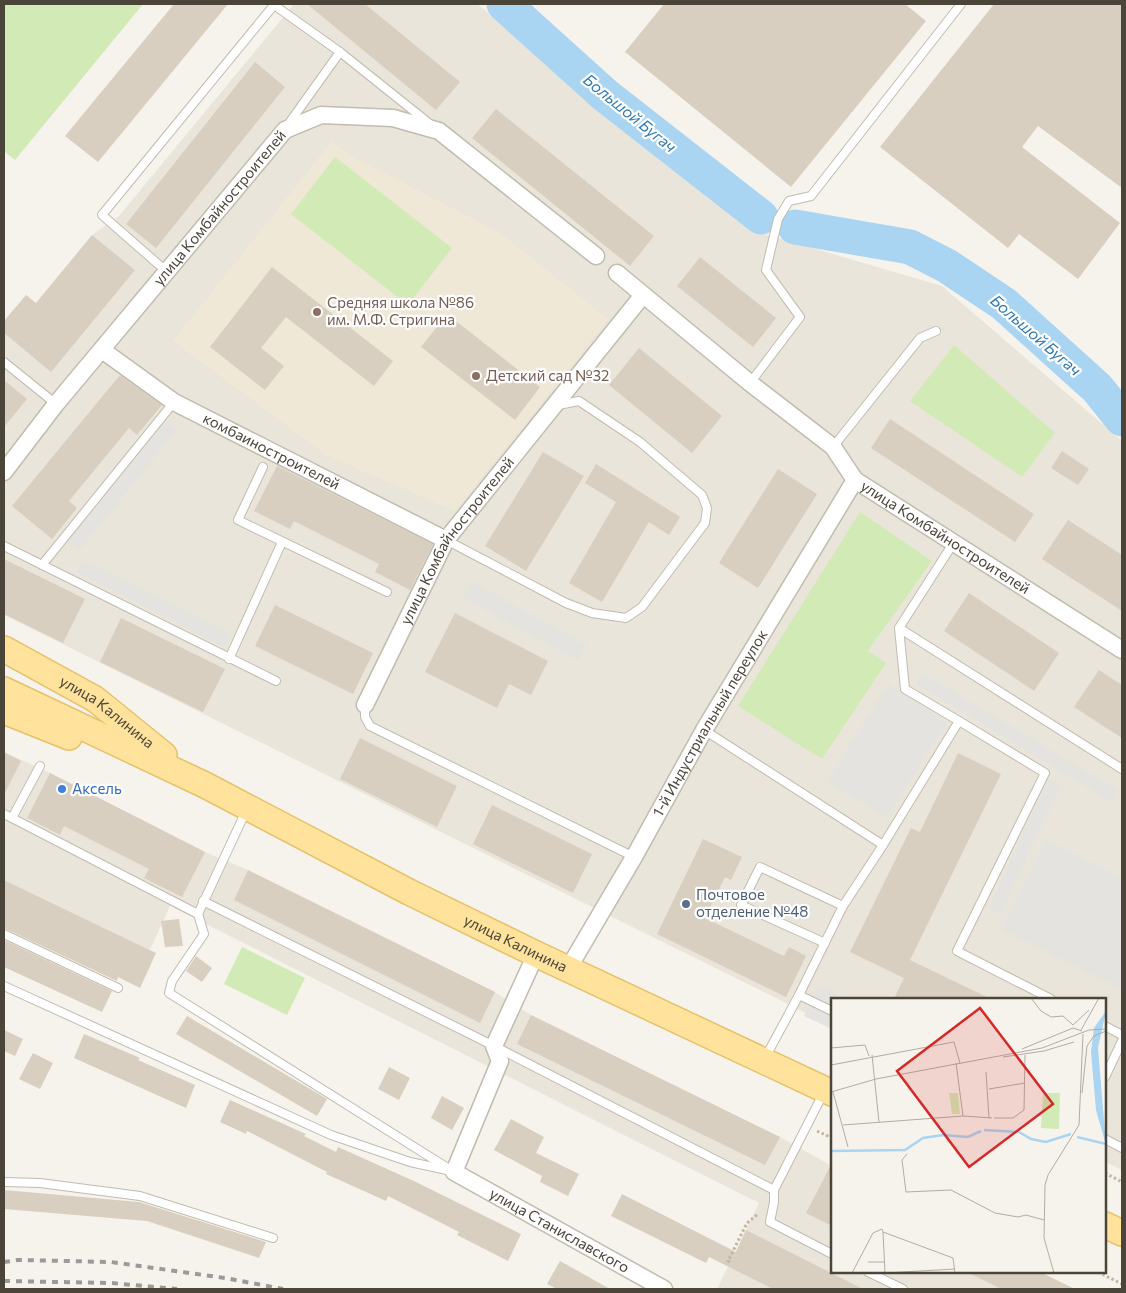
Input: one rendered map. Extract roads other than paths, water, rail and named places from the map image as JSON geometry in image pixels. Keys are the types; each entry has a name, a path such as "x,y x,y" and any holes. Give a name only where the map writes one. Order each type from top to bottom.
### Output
{"main road":[{"name":"улица Калинина","path":"4,648 95,700 171,761 205,785"},
{"name":"улица Калинина","path":"4,690 248,806 409,892 536,954 829,1092"},
{"name":"улица Калинина","path":"4,711 30,723 205,785"},
{"path":"1106,1225 1122,1233"}],"street":[{"name":"улица Комбайностроителей","path":"4,472 56,404 284,130 321,115 393,118 439,131 596,256"},
{"name":"улица Комбайностроителей","path":"616,273 750,383 833,447 855,480 1122,650"},
{"name":"улица Комбайностроителей","path":"365,705 446,540 643,295"},
{"name":"комбаиностроителей","path":"102,350 174,402 446,540"},
{"name":"1-й Индустриальный переулок","path":"568,969 634,857 704,730 855,480"},
{"path":"454,1172 500,1061 494,1046 536,954"},
{"name":"улица Станиславского","path":"454,1172 664,1289"}],"lane":[{"path":"166,271 102,215 274,4 340,52 439,131"},
{"path":"750,383 800,317 766,270 778,219 789,201 811,196 961,4"},
{"path":"284,130 340,52"},
{"path":"833,447 920,338 936,331"},
{"path":"4,362 56,404"},
{"path":"446,540 566,603 592,613 626,618 642,607 705,522 707,508 702,495 640,442 579,401 554,405"},
{"path":"42,565 174,402"},
{"path":"263,467 238,520 387,592"},
{"path":"229,659 282,542"},
{"path":"954,542 899,628 905,689 1045,773 957,951 1050,998"},
{"path":"4,546 276,681"},
{"path":"899,628 1122,769"},
{"path":"365,705 365,717 370,726 634,857"},
{"path":"764,1060 843,906 883,846 959,721"},
{"path":"704,730 883,846"},
{"path":"12,818 40,766"},
{"path":"248,806 198,914 204,934 172,981 169,994 454,1172"},
{"path":"4,814 198,914"},
{"path":"825,943 741,905 760,867 843,906"},
{"path":"203,901 494,1046 774,1190"},
{"path":"4,934 118,988"},
{"path":"4,986 331,1136 410,1162 454,1172"},
{"path":"799,995 831,1011"},
{"path":"1106,1027 1122,1035"},
{"path":"1106,1075 1122,1041"},
{"path":"829,1092 774,1190 770,1222 831,1253"},
{"path":"1106,1140 1122,1148"},
{"path":"4,1182 40,1183 140,1196 273,1238"},
{"path":"870,1273 903,1289"}],"waterway":[{"name":"Большой Бугач","path":"504,4 605,95 761,217"},
{"name":"Большой Бугач","path":"795,227 910,247 947,266 1004,304 1097,388 1122,419"}],"railway":[{"path":"4,1262 18,1260 111,1262 225,1278 283,1289"},
{"path":"4,1281 111,1283 177,1289"}],"place":[{"name":"Средняя школа №86 им. М.Ф. Стригина","path":"317,312"},
{"name":"Детский сад №32","path":"476,376"},
{"name":"Аксель","path":"62,789"},
{"name":"Почтовое отделение №48","path":"686,904"}]}
